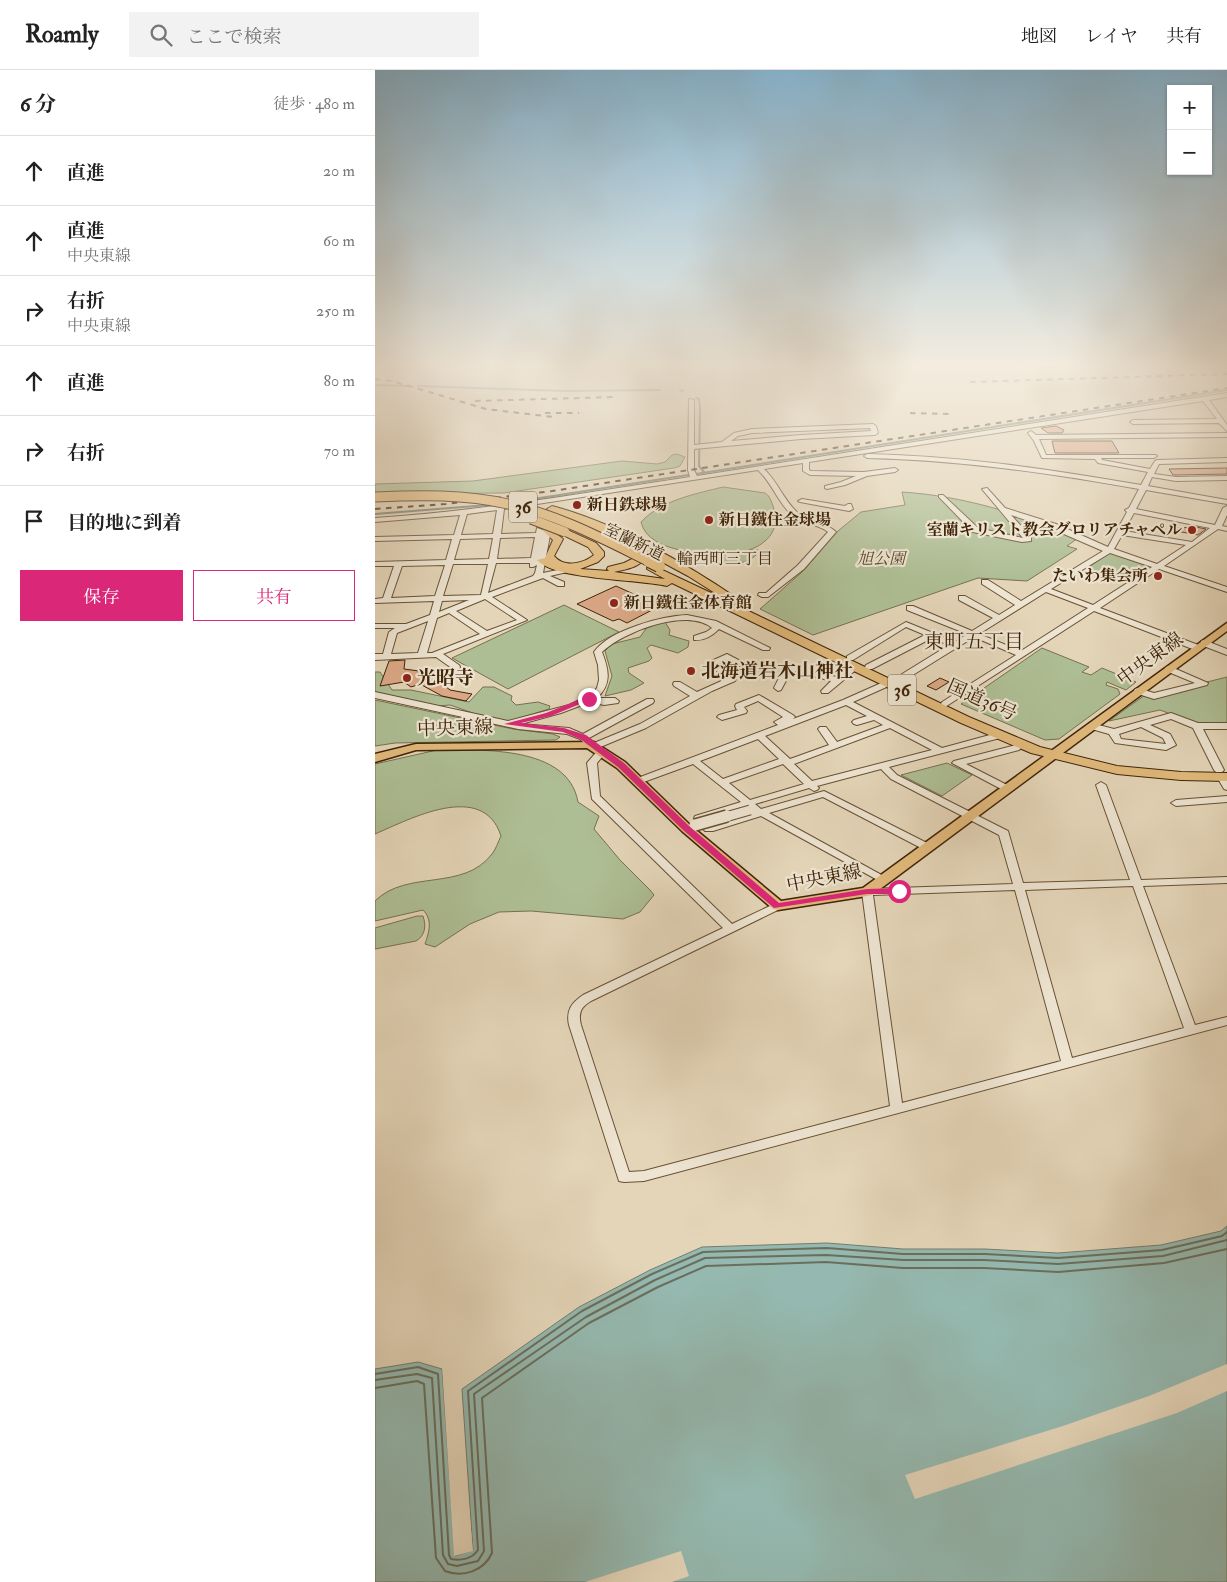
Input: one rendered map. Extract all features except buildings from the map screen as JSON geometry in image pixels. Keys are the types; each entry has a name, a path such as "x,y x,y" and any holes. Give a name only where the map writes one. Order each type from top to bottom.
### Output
{"highway":[{"path":"396,496 446,494 506,500 567,518 604,532 659,566"},
{"name":"室蘭新道","path":"375,498 396,496 458,497 525,508 565,521 738,604"},
{"name":"室蘭新道","path":"375,498 473,502 521,511 659,566 755,619"},
{"path":"423,499 507,512 565,532 592,545 599,552 599,556 583,565 573,566 555,563 549,556 558,539 544,533"},
{"path":"548,504 604,532 637,551 641,557 639,560 622,568 581,571"},
{"path":"538,560 548,566 564,570 628,575 659,580 686,590 721,608 755,619"},
{"name":"国道36号","path":"738,604 997,736 1055,753 1146,767 1224,776"},
{"name":"国道36号","path":"755,619 852,662 869,667 893,682 1055,753"}],"main road":[{"name":"中央東線","path":"375,758 416,747 592,744 691,827 777,906 867,892 970,814 1227,626"}],"street":[{"path":"694,478 691,470 697,447 696,437"},
{"path":"724,444 733,437"},
{"path":"697,447 809,437"},
{"path":"376,522 548,504 694,478 962,437"},
{"path":"1035,437 1044,457"},
{"path":"638,781 846,702 893,682 1111,549 1129,510 1151,473 1155,459 1142,437"},
{"path":"840,456 939,457 1035,470 1227,502"},
{"path":"1044,457 1095,456 1227,460"},
{"path":"1095,456 1099,462 1176,479 1227,478"},
{"path":"1035,470 1044,457"},
{"path":"806,461 806,471 811,473 868,473 895,470"},
{"path":"759,468 769,477 797,516 826,527 832,534 801,567 768,595 762,595"},
{"path":"827,487 843,484 868,473"},
{"path":"941,496 976,530 1022,540 1028,539 985,489"},
{"path":"797,516 803,512 801,499 849,510 848,506"},
{"path":"544,533 548,504"},
{"path":"548,504 544,533 533,574 561,584"},
{"path":"375,657 437,654 523,620 484,594 493,560 501,508"},
{"path":"945,704 1193,544 1218,526 1227,508"},
{"path":"1004,510 1227,590"},
{"path":"1129,510 1227,529"},
{"path":"422,656 459,536 464,513"},
{"path":"1119,532 1193,544"},
{"path":"375,539 544,533"},
{"path":"375,564 538,560"},
{"path":"386,601 399,563"},
{"path":"386,657 393,632 434,616 451,612 540,576 564,570"},
{"path":"985,582 1020,604"},
{"path":"1044,589 1093,608 1227,652"},
{"path":"375,602 487,597"},
{"path":"963,598 999,618"},
{"path":"910,608 1021,654"},
{"path":"451,612 486,634"},
{"path":"508,724 549,714 589,699 601,690 603,684 603,672 598,652 604,646 646,624 664,618 685,617 713,623 766,648"},
{"path":"697,638 712,632 716,628 713,623"},
{"path":"825,692 852,662 906,624 955,645"},
{"path":"375,626 409,626"},
{"path":"869,667 932,635"},
{"path":"437,654 456,667"},
{"path":"375,695 508,724 564,730 592,744 643,726 732,679 732,676 712,664 727,657 744,665"},
{"path":"779,688 786,673 795,668 836,680"},
{"path":"1138,691 1154,696 1204,683 1169,669"},
{"path":"677,684 697,696"},
{"path":"722,717 743,711 739,706 759,698 790,717 766,728 763,733"},
{"path":"589,699 604,702 615,701"},
{"path":"592,744 650,701"},
{"path":"846,702 939,750"},
{"path":"1091,726 1115,732 1171,716 1197,726 1227,726"},
{"path":"857,722 874,717"},
{"path":"724,782 891,725"},
{"path":"1115,732 1114,736 1119,741 1166,747 1171,745 1167,736 1143,725"},
{"path":"1197,726 1224,776"},
{"path":"823,729 834,745"},
{"path":"763,733 786,761 810,784 824,794 927,847"},
{"path":"755,809 810,784 997,736"},
{"path":"592,744 595,797 730,928"},
{"path":"1006,788 957,763 1016,748"},
{"path":"694,760 724,782 755,809 883,880"},
{"path":"882,765 894,777 1004,832 1067,1064"},
{"path":"1101,785 1191,1031"},
{"path":"691,827 755,809 824,794"},
{"path":"1176,803 1227,799"},
{"path":"897,1109 867,892 1227,880"},
{"path":"777,906 587,998 577,1004 573,1010 575,1025 623,1178 644,1176 1227,1021"}],"green space":[{"path":"677,454 685,457 680,466 674,468 504,493 375,494 375,484 473,481 622,461 657,464 665,462 672,455"},
{"name":"新日鐵住金球場","path":"723,487 765,493 773,506 775,514 774,528 767,539 749,550 761,550 748,561 735,563 703,558 711,555 740,553 683,551 656,541 646,533 641,522 659,508 679,499"},
{"name":"旭公園","path":"902,492 970,502 1014,514 1078,538 1067,546 1077,549 1027,581 978,578 813,635 760,609 802,572 838,531 861,512 905,505"},
{"path":"1110,553 1150,566 1126,582 1087,568"},
{"path":"564,605 619,632 508,689 452,658"},
{"path":"665,622 670,630 669,635 689,641 688,647 678,653 651,645 647,648 652,658 649,661 628,668 629,673 644,683 631,690 605,696 612,676 605,651 612,644 640,637 648,626"},
{"path":"1042,648 1089,667 1082,672 1091,675 1102,668 1136,682 1126,690 1107,682 1106,685 1118,689 1120,694 1059,739 1045,740 961,704"},
{"path":"375,672 380,672 392,690 411,690 469,702 483,687 494,687 512,696 511,700 516,705 538,702 550,706 549,709 507,722 487,718 450,705 437,706 390,697 375,692"},
{"path":"1227,677 1227,723 1197,724 1160,710 1109,721 1145,695 1202,686 1207,682"},
{"path":"375,700 513,729 553,734 560,737 556,740 395,743 375,746"},
{"path":"437,750 498,751 541,760 558,770 571,783 578,802 599,816 594,829 620,860 654,895 640,912 623,919 531,911 499,912 470,924 435,947 425,944 429,931 429,922 423,910 375,921 375,901 388,891 418,882 466,873 480,866 492,854 501,836 492,819 479,810 462,807 444,808 426,813 375,834 375,764"},
{"path":"947,763 972,775 942,796 901,775"},
{"path":"423,916 425,923 422,936 419,939 375,949 375,928"}],"water":[{"path":"1227,1226 1227,1582 375,1582 375,1369 418,1362 442,1369 455,1556 473,1550 462,1389 579,1307 650,1270 702,1247 827,1243 903,1249 985,1249 1058,1253 1161,1245 1221,1231"}],"pier":[{"path":"1227,1364 1227,1391 1177,1413 915,1499 905,1475 1063,1426 1149,1396"},
{"path":"442,1366 445,1369 457,1552 471,1549 465,1462 473,1551 454,1556"},
{"path":"681,1551 689,1576 672,1582 585,1582"}],"waterway":[{"path":"700,437 699,466 704,472"},
{"path":"696,474 933,437"},
{"path":"514,502 688,475"},
{"path":"375,514 488,505"}],"railway":[{"path":"375,509 446,504 552,491 909,437"}],"place":[{"name":"新日鉄球場","path":"577,505"},
{"name":"新日鐵住金球場","path":"709,520"},
{"name":"室蘭キリスト教会グロリアチャペル","path":"1192,530"},
{"name":"たいわ集会所","path":"1158,576"},
{"name":"新日鐵住金体育館","path":"614,603"},
{"name":"北海道岩木山神社","path":"691,671"},
{"name":"光昭寺","path":"407,678"}],"district":[{"name":"輪西町三丁目","path":"725,559"},
{"name":"東町五丁目","path":"974,641"}],"route":[{"path":"589,699 549,714 508,724 529,728 564,730 583,737 621,765 686,828 777,906 867,892 899,891"}]}
